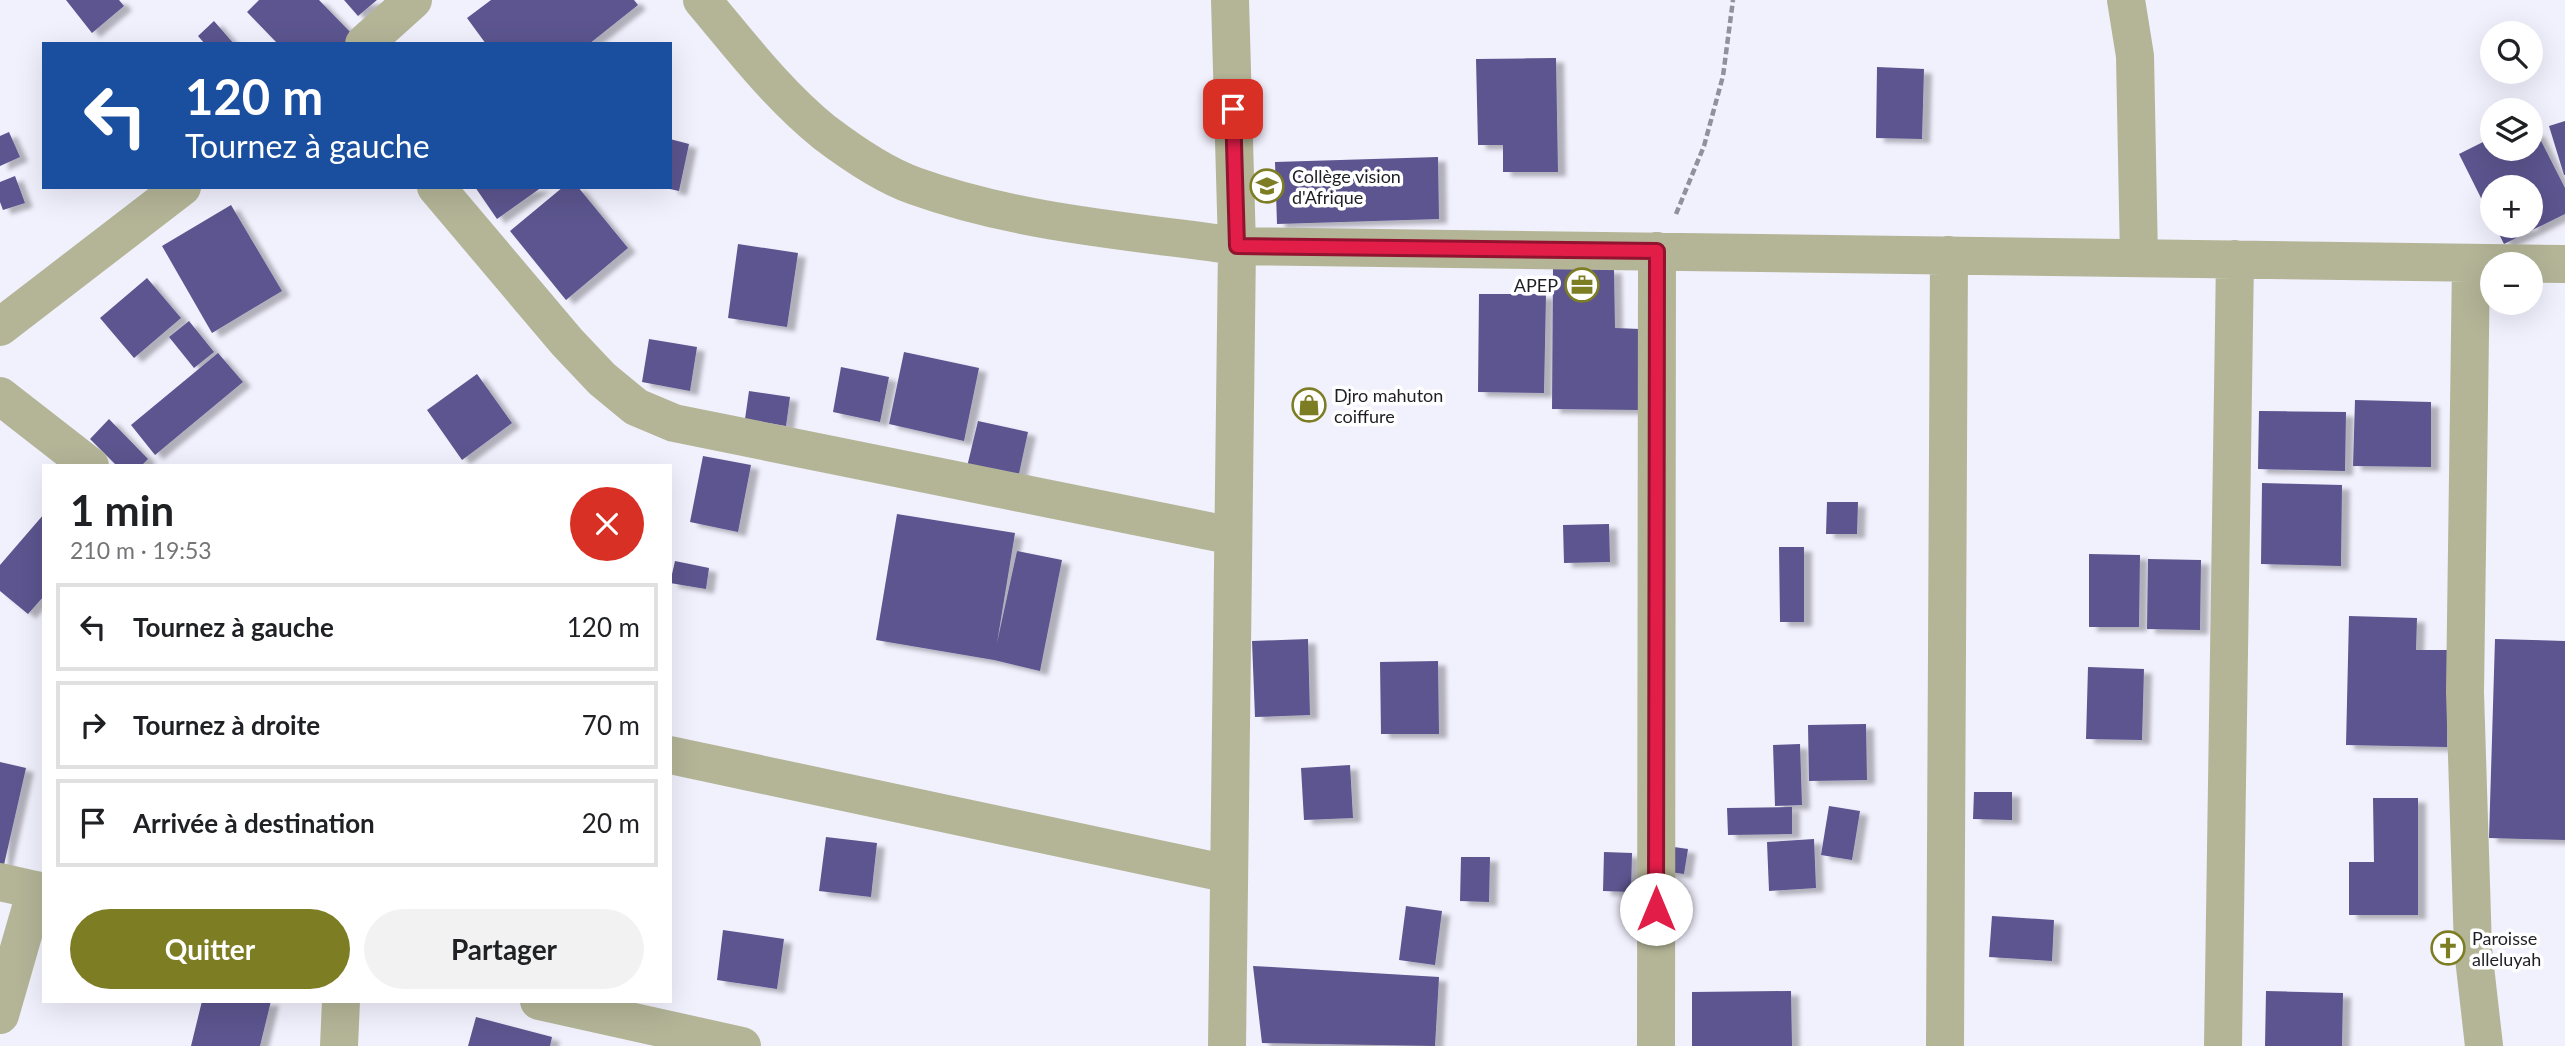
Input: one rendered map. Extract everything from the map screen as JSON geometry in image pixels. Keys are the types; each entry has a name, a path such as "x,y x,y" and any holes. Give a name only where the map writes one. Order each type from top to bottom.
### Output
{"street":[{"path":"367,42 413,0"},
{"path":"702,0 774,84 824,132 869,162 912,185 987,208 1044,219 1237,246 2565,264"},
{"path":"1227,1046 1237,246 1230,0"},
{"path":"2126,0 2135,56 2139,258"},
{"path":"0,327 179,189"},
{"path":"438,189 567,342 603,379 636,407 674,423 1233,537"},
{"path":"1656,1046 1657,251"},
{"path":"1945,1046 1949,255"},
{"path":"2223,1046 2235,259"},
{"path":"2471,263 2465,692 2473,949 2484,1046"},
{"path":"0,396 87,464"},
{"path":"672,755 1229,874"},
{"path":"0,1015 27,888"},
{"path":"340,1046 341,1003"},
{"path":"548,1003 742,1046"}],"path":[{"path":"1657,251 1704,146 1723,76 1733,0"}],"building":[{"path":"66,0 119,0 124,6 92,33"},
{"path":"259,0 319,0 354,36 348,42 276,42 247,12"},
{"path":"344,0 377,0 358,16"},
{"path":"491,0 634,0 638,5 592,42 485,42 467,18"},
{"path":"214,21 232,42 203,42 198,36"},
{"path":"1556,58 1558,172 1503,172 1503,145 1478,145 1476,59"},
{"path":"1877,67 1924,69 1922,139 1876,138"},
{"path":"2565,121 2565,175 2564,175 2549,126"},
{"path":"9,132 20,157 0,166 0,136"},
{"path":"672,140 689,144 679,191 670,189"},
{"path":"2480,144 2480,161 2543,161 2543,145 2565,188 2565,214 2543,225 2543,175 2480,175 2480,196 2459,154"},
{"path":"1438,157 1439,219 1277,224 1275,162"},
{"path":"15,176 25,203 3,210 0,202 0,182"},
{"path":"476,189 539,189 497,219"},
{"path":"561,189 580,189 628,248 566,300 510,231"},
{"path":"231,205 282,291 212,333 162,246"},
{"path":"2501,238 2516,238 2504,244"},
{"path":"738,244 798,253 787,327 728,318"},
{"path":"1553,269 1614,269 1615,328 1640,329 1639,410 1552,409"},
{"path":"147,278 181,318 134,358 100,318"},
{"path":"1479,294 1546,294 1544,393 1478,392"},
{"path":"189,321 214,352 194,368 169,337"},
{"path":"649,339 697,347 690,391 642,382"},
{"path":"904,352 979,368 964,441 889,424"},
{"path":"218,353 243,382 155,455 131,425"},
{"path":"841,367 889,377 880,422 833,412"},
{"path":"477,374 512,423 462,460 427,410"},
{"path":"749,391 790,397 786,426 745,419"},
{"path":"2355,400 2431,402 2431,467 2353,466"},
{"path":"2259,411 2346,412 2345,471 2258,469"},
{"path":"109,419 148,459 143,464 115,464 90,439"},
{"path":"978,421 1028,432 1017,483 966,471"},
{"path":"703,456 751,465 738,532 690,522"},
{"path":"2262,483 2342,485 2341,566 2261,564"},
{"path":"1827,502 1858,502 1857,534 1826,534"},
{"path":"897,514 1015,533 997,643 1017,551 1062,560 1040,671 994,660 876,640"},
{"path":"42,516 42,598 28,614 0,591 0,565"},
{"path":"1609,524 1610,562 1564,563 1563,525"},
{"path":"1779,547 1804,547 1804,622 1780,622"},
{"path":"2089,554 2140,555 2139,627 2089,627"},
{"path":"2148,559 2201,560 2200,630 2147,629"},
{"path":"675,561 709,568 706,589 672,583"},
{"path":"2349,616 2417,618 2416,650 2448,650 2447,747 2346,745"},
{"path":"1308,639 1310,715 1255,717 1252,641"},
{"path":"2495,639 2565,641 2565,840 2489,838"},
{"path":"1438,661 1439,734 1381,734 1380,662"},
{"path":"2088,667 2144,669 2142,740 2086,739"},
{"path":"1866,724 1867,780 1809,781 1808,725"},
{"path":"1800,744 1802,805 1775,806 1773,745"},
{"path":"0,762 26,768 1,878 0,878"},
{"path":"1350,765 1353,818 1304,820 1301,768"},
{"path":"1974,792 2012,792 2012,820 1973,819"},
{"path":"2373,798 2418,798 2418,915 2349,915 2349,862 2374,862"},
{"path":"1829,806 1860,811 1852,860 1821,855"},
{"path":"1792,807 1792,834 1728,835 1727,808"},
{"path":"826,837 877,843 871,897 819,891"},
{"path":"1814,839 1816,888 1769,891 1767,842"},
{"path":"1667,846 1688,849 1684,874 1663,871"},
{"path":"1604,852 1632,853 1631,892 1603,891"},
{"path":"1461,857 1490,857 1489,902 1460,901"},
{"path":"1406,906 1442,911 1435,965 1399,960"},
{"path":"1992,916 2054,920 2052,961 1989,957"},
{"path":"723,930 784,939 777,989 717,980"},
{"path":"1253,966 1439,977 1435,1046 1262,1043"},
{"path":"1791,991 1792,1046 1692,1046 1692,992"},
{"path":"2266,991 2343,993 2342,1046 2265,1046"},
{"path":"202,1003 271,1003 260,1046 191,1046"},
{"path":"476,1017 552,1037 550,1046 468,1046"}],"place":[{"name":"Collège vision d'Afrique","path":"1267,186"},
{"name":"APEP","path":"1582,285"},
{"name":"Djro mahuton coiffure","path":"1309,405"},
{"name":"Paroisse alleluyah","path":"2448,948"}],"route":[{"path":"1233,109 1237,246 1657,251 1656,909"}]}
